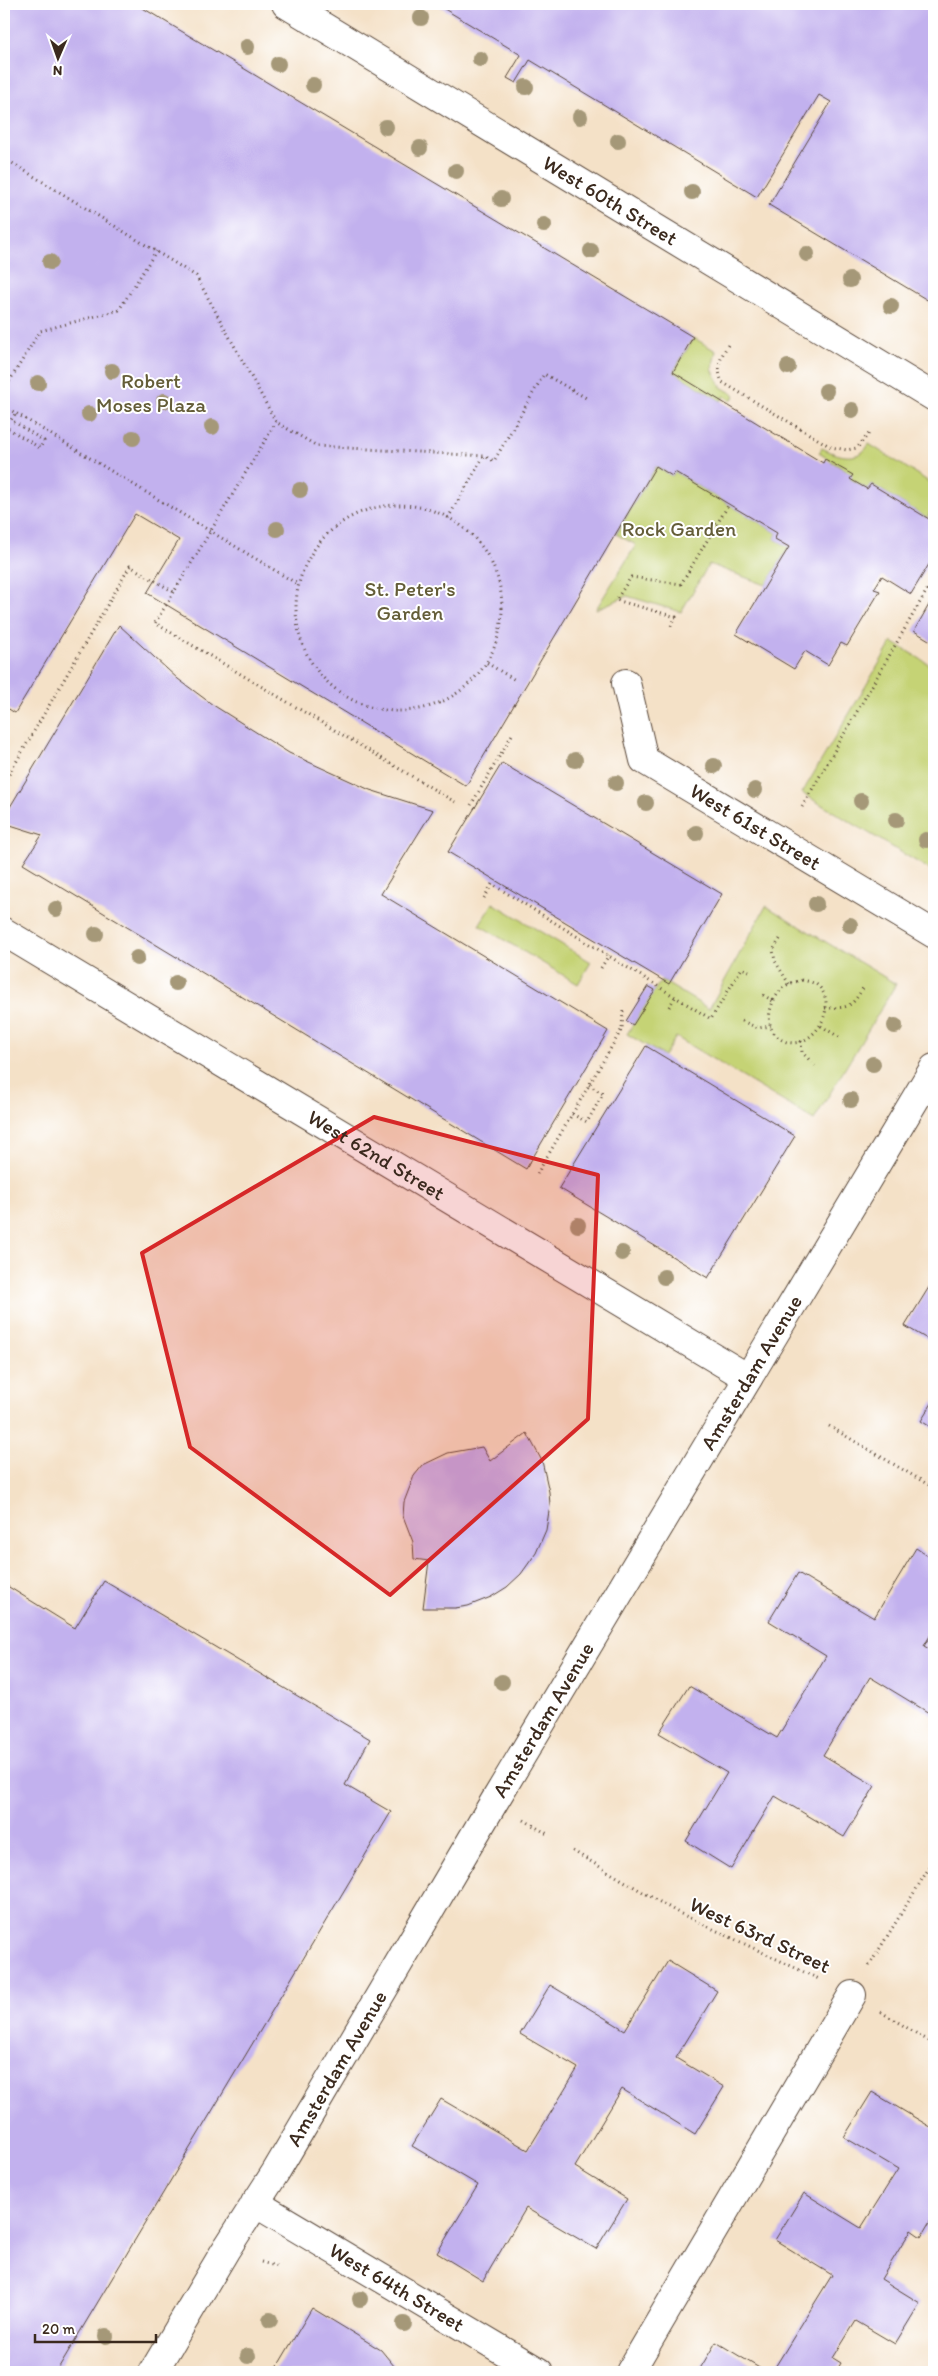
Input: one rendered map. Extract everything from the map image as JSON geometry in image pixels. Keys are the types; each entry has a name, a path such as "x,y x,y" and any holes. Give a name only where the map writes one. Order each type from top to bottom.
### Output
{"street":[{"name":"West 60th Street","path":"286,4 934,397"},
{"name":"West 61st Street","path":"626,683 644,760 934,934"},
{"name":"West 62nd Street","path":"4,932 748,1378"},
{"name":"Amsterdam Avenue","path":"152,2372 275,2173 494,1802 934,1068"},
{"path":"630,2372 852,1994"},
{"name":"West 64th Street","path":"255,2203 539,2372"}],"path":[{"path":"4,158 196,276 276,422 317,446 484,456 494,461 544,374 588,400"},
{"path":"4,390 40,330 119,310 156,251"},
{"path":"728,345 719,362 718,373 722,382 783,420 839,450 857,448 871,431"},
{"path":"4,406 299,585"},
{"path":"4,426 40,448 44,441 11,420 15,414"},
{"path":"276,422 155,623 455,802"},
{"path":"448,518 484,456"},
{"path":"671,626 676,617 616,600 630,577 681,584 729,504"},
{"path":"400,505 433,511 448,518 474,538 493,566 498,581 502,614 495,646 487,663 466,686 453,696 422,709 389,711 357,702 329,685 309,658 298,628 296,611 299,585 306,563 315,549 338,525 352,516 368,510 400,505"},
{"path":"4,782 130,566 174,592"},
{"path":"802,808 934,578"},
{"path":"487,663 515,680"},
{"path":"475,808 470,805 513,733"},
{"path":"484,898 492,884 711,1019 742,968 749,971"},
{"path":"780,939 773,950 775,961 789,984"},
{"path":"598,948 601,944"},
{"path":"601,968 609,955"},
{"path":"802,980 816,984 823,993 825,1008 820,1026 809,1037 792,1043 781,1040 775,1035 771,1026 770,1008 773,1001 789,984 802,980"},
{"path":"825,1008 846,1008 855,1002 863,988"},
{"path":"763,995 773,1001"},
{"path":"669,1007 676,996"},
{"path":"537,1174 622,1029 622,1010"},
{"path":"742,1021 758,1028 771,1026"},
{"path":"820,1026 839,1037"},
{"path":"801,1041 802,1052 815,1066"},
{"path":"572,1114 587,1122 603,1094 589,1085"},
{"path":"829,1426 934,1488"},
{"path":"522,1819 549,1835"},
{"name":"West 63rd Street","path":"573,1851 677,1912 852,1994 934,2044"},
{"path":"852,1994 934,1860"},
{"path":"260,2262 279,2267"}],"highlighted area":[{"path":"374,1117 598,1175 588,1419 390,1595 190,1447 142,1253"}],"green space":[{"path":"694,338 716,351 712,369 721,387 735,395 731,401 724,396 721,401 673,372"},
{"path":"869,444 934,485 934,506 927,518 871,484 867,489 850,479 852,475 819,453 822,448 841,455 854,456 865,450"},
{"name":"Rock Garden","path":"656,466 672,476 675,472 777,533 775,539 789,547 766,585 709,564 681,612 627,596 596,609 636,545 616,534"},
{"path":"892,642 934,667 934,872 802,793"},
{"path":"493,903 591,962 578,984 479,925"},
{"path":"766,906 896,984 814,1120 676,1037 664,1056 627,1034 661,980 709,1009"}],"building":[{"path":"4,4 136,4 693,337 673,372 823,463 825,459 853,475 850,479 867,489 871,484 934,522 934,556 911,594 882,576 874,589 880,591 847,646 841,643 828,665 805,651 794,669 736,634 789,547 775,539 777,533 675,472 672,476 656,466 466,786 147,593 179,540 135,514 15,713 4,706"},
{"path":"436,4 934,4 934,304 769,205 831,102 819,95 757,197 530,60 516,83 507,78 521,55"},
{"path":"934,596 934,643 914,631"},
{"path":"119,625 178,679 213,705 289,753 370,790 433,810 381,894 608,1031 526,1169 23,864 42,835 4,823 4,817"},
{"path":"502,763 722,894 669,984 448,852"},
{"path":"648,986 655,990 633,1025 626,1021"},
{"path":"646,1046 795,1136 708,1278 559,1188"},
{"path":"934,1279 934,1343 905,1326"},
{"path":"934,1400 934,1429 921,1421"},
{"path":"527,1433 542,1461 550,1505 546,1530 536,1553 521,1574 507,1587 491,1597 468,1606 423,1608 429,1561 414,1559 413,1542 403,1516 404,1502 414,1476 423,1465 448,1453 482,1447 490,1461"},
{"path":"916,1548 934,1560 934,1629 924,1646 934,1652 934,1716 870,1677 823,1755 875,1786 844,1837 775,1796 731,1869 686,1841 727,1773 659,1733 689,1686 777,1738 826,1656 769,1621 798,1573 874,1618"},
{"path":"104,1581 370,1739 345,1785 391,1812 56,2372 4,2372 4,1584 75,1628"},
{"path":"668,1961 717,1991 676,2058 724,2087 695,2134 622,2089 575,2167 627,2199 596,2249 526,2208 483,2281 437,2253 478,2185 412,2146 441,2099 528,2150 578,2068 520,2034 550,1985 625,2030"},
{"path":"872,2092 934,2129 934,2215 921,2237 911,2230 881,2279 920,2303 895,2344 856,2321 833,2358 841,2363 836,2372 772,2372 832,2275 775,2240 804,2193 861,2228 898,2169 844,2137"},
{"path":"312,2308 381,2350 399,2372 274,2372"},
{"path":"716,2342 766,2372 698,2372"}],"park label":[{"name":"Robert Moses Plaza","path":"151,393"},
{"name":"St. Peter's Garden","path":"410,601"}]}
